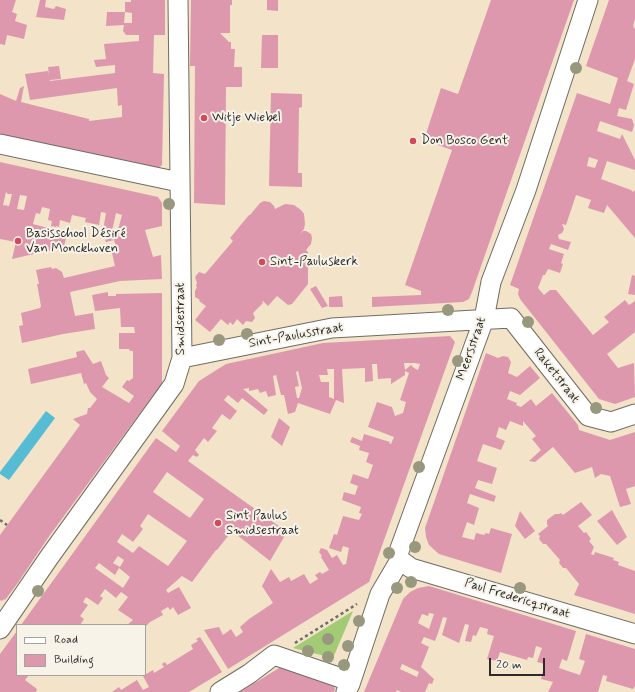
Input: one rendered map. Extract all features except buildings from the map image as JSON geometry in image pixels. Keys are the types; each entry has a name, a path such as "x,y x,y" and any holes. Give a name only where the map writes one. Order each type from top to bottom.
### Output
{"street":[{"name":"Smidsestraat","path":"0,629 50,556 174,384 182,358 178,0"},
{"name":"Meersstraat","path":"348,688 380,594 400,560 398,554 484,319 491,282 526,190 588,0"},
{"path":"0,144 179,182"},
{"name":"Raketstraat","path":"484,319 511,318 588,416 612,422 635,414"},
{"name":"Sint-Paulusstraat","path":"182,358 332,328 484,319"},
{"name":"Paul Fredericqstraat","path":"400,560 411,568 635,634"},
{"path":"220,692 249,674 274,655 341,678 348,688"}],"path":[{"path":"0,520 7,525"},
{"path":"274,655 358,604"}],"green space":[{"path":"353,611 333,658 293,648"}],"water":[{"path":"46,411 55,418 9,480 0,474 0,472"}],"place":[{"name":"Witje Wiebel","path":"204,118"},
{"name":"Don Bosco Gent","path":"413,141"},
{"name":"Basisschool Désiré Van Monckhoven","path":"18,241"},
{"name":"Sint-Pauluskerk","path":"262,262"},
{"name":"Sint Paulus Smidsestraat","path":"218,523"}]}
